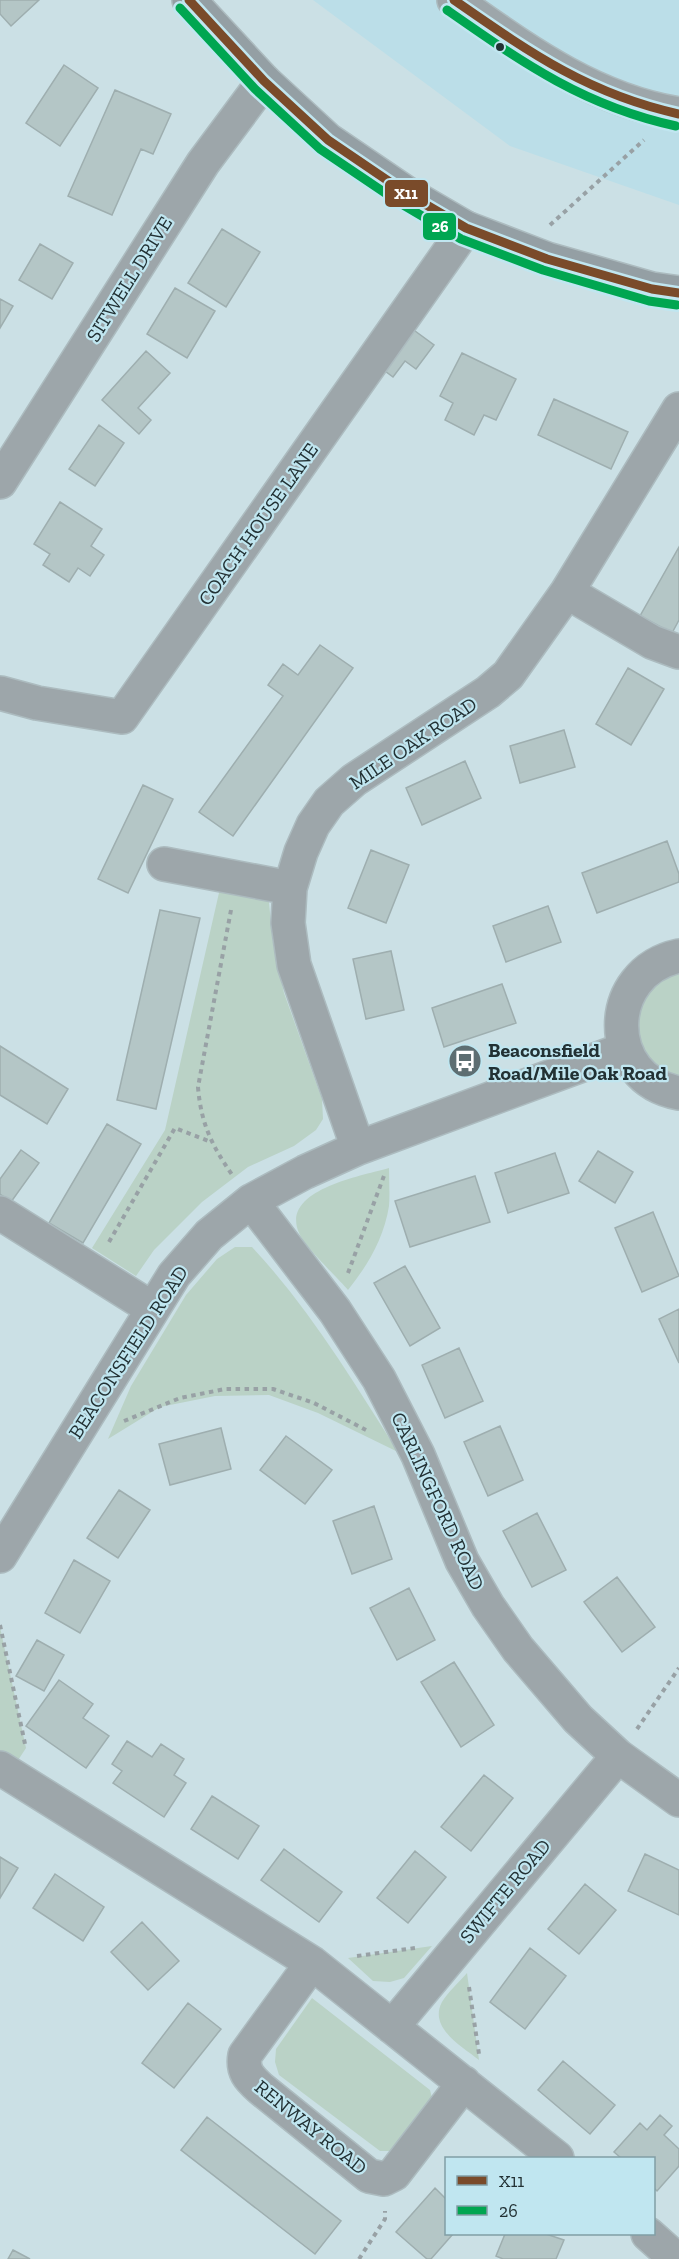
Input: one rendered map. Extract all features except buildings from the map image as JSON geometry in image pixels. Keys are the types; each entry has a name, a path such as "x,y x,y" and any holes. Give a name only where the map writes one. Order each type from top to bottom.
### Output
{"main road":[{"path":"189,0 264,81 328,140 406,194 466,228 547,259 652,289 679,293"}],"street":[{"path":"454,0 523,48 572,78 608,95 677,114"},
{"name":"SITWELL DRIVE","path":"0,482 203,163 264,81"},
{"name":"COACH HOUSE LANE","path":"0,693 122,717 466,228"},
{"name":"MILE OAK ROAD","path":"358,1148 294,964 288,923 290,888 301,852 313,825 329,802 354,780 488,692 508,675 567,592 679,409"},
{"path":"567,592 652,642 679,652"},
{"path":"164,864 238,876 290,888"},
{"path":"679,956 654,965 636,982 628,993 621,1017 623,1041 632,1064 649,1082 666,1091 679,1093"},
{"name":"BEACONSFIELD ROAD","path":"0,1556 174,1275 209,1235 251,1201 305,1172 358,1148 626,1049"},
{"name":"CARLINGFORD ROAD","path":"251,1201 335,1311 379,1379 418,1455 462,1561 488,1606 548,1686 578,1719 618,1756 679,1800"},
{"path":"0,1213 153,1309"},
{"name":"SWIFTE ROAD","path":"392,2027 618,1756"},
{"path":"5,1771 312,1963 556,2157"},
{"name":"RENWAY ROAD","path":"312,1963 245,2055 243,2066 247,2076 260,2088 369,2176 384,2179 394,2174 464,2082"},
{"path":"649,2235 676,2259"}],"path":[{"path":"525,251 568,207 677,114"},
{"path":"238,876 198,1087 200,1113 212,1142 251,1201"},
{"path":"93,1271 176,1128 212,1142"},
{"path":"335,1311 399,1133"},
{"path":"116,1424 180,1398 225,1389 273,1389 314,1404 418,1455"},
{"path":"0,1625 26,1748 5,1771"},
{"path":"618,1756 679,1668"},
{"path":"359,2259 384,2219 384,2179"}],"shaded area":[{"path":"313,0 679,0 679,205 510,146"}],"green space":[{"path":"221,884 268,893 273,943 284,993 322,1099 323,1119 316,1130 294,1146 248,1167 202,1202 154,1250 136,1276 92,1248 165,1130"},
{"path":"679,974 679,1083 641,1053 637,1015 652,988 665,979"},
{"path":"389,1168 387,1218 368,1261 348,1290 302,1239 296,1218 301,1206 326,1187"},
{"path":"235,1247 252,1247 293,1295 330,1346 398,1452 318,1413 269,1395 215,1396 160,1407 108,1439 131,1386 186,1295 217,1259"},
{"path":"0,1627 26,1748 0,1788"},
{"path":"432,1946 404,1978 390,1982 373,1981 348,1958"},
{"path":"467,1973 479,2060 449,2036 440,2020 439,2011 442,2002"},
{"path":"312,1998 430,2090 432,2098 397,2148 380,2151 279,2075 275,2062 276,2049"}],"transit line":[{"name":"X11","path":"189,0 264,81 328,140 406,193 466,228 547,259 652,289 679,293"},
{"name":"X11","path":"454,0 560,69 616,95 679,114"},
{"name":"26","path":"180,8 255,89 320,149 400,203 461,239 543,270 649,301 677,305"},
{"name":"26","path":"447,10 529,65 583,94 612,107 676,126"}],"place":[{"name":"Beaconsfield Road/Mile Oak Road","path":"465,1061"}]}
